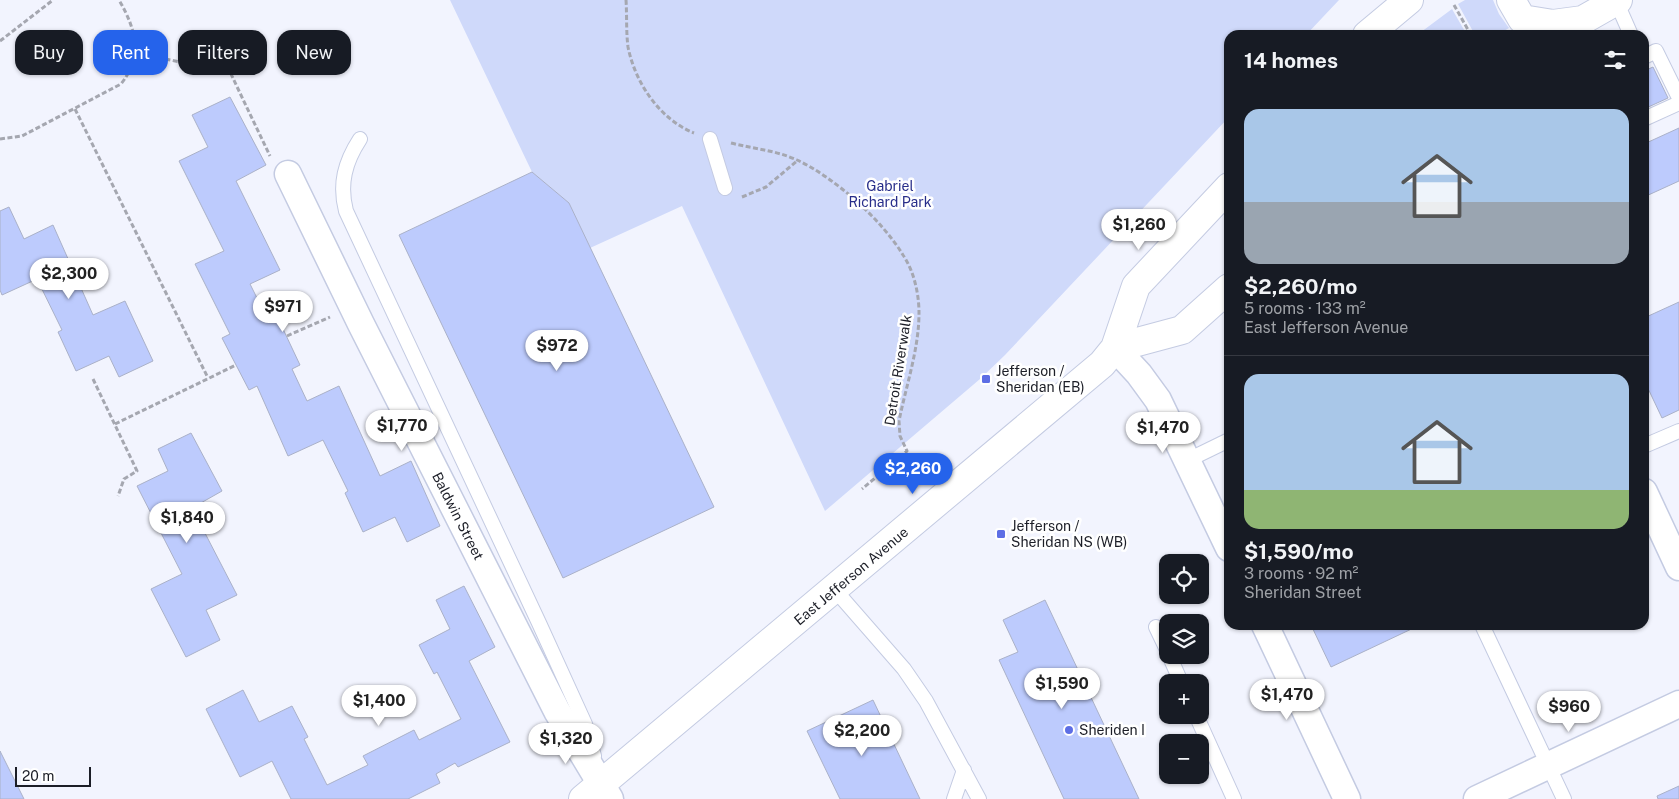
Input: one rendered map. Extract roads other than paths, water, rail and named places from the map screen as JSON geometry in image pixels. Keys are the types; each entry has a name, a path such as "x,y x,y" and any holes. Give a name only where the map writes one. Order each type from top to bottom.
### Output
{"main road":[{"path":"1369,30 1386,0"},
{"path":"1372,30 1409,0"},
{"path":"1511,0 1522,19 1553,24 1583,20"},
{"path":"1566,30 1617,1"},
{"name":"East Jefferson Avenue","path":"599,794 835,590 1102,364 1115,348 1136,286 1224,192"},
{"path":"1115,348 1182,330 1224,292"}],"street":[{"name":"Baldwin Street","path":"288,174 599,794"},
{"path":"1115,348 1139,374 1158,400 1224,537"},
{"path":"1649,503 1679,567"},
{"path":"1267,630 1347,799"},
{"path":"1477,799 1679,704"}],"lane":[{"path":"1617,1 1629,30"},
{"path":"1649,58 1656,51 1679,98"},
{"path":"1649,114 1670,104"},
{"path":"360,139 350,154 344,173 341,193 346,211 581,715 599,794"},
{"path":"710,139 725,188"},
{"path":"1649,444 1679,431"},
{"path":"1188,460 1224,442"},
{"path":"835,590 904,669 926,701 979,799"},
{"path":"1156,627 1159,634"},
{"path":"1484,630 1564,799"},
{"path":"1200,724 1234,799"},
{"path":"954,799 964,770"}],"place":[{"name":"Jefferson / Sheridan (EB)","path":"986,379"},
{"name":"Jefferson / Sheridan NS (WB)","path":"1001,534"},
{"name":"Sheriden I","path":"1069,730"}],"park label":[{"name":"Gabriel Richard Park","path":"890,194"}]}
